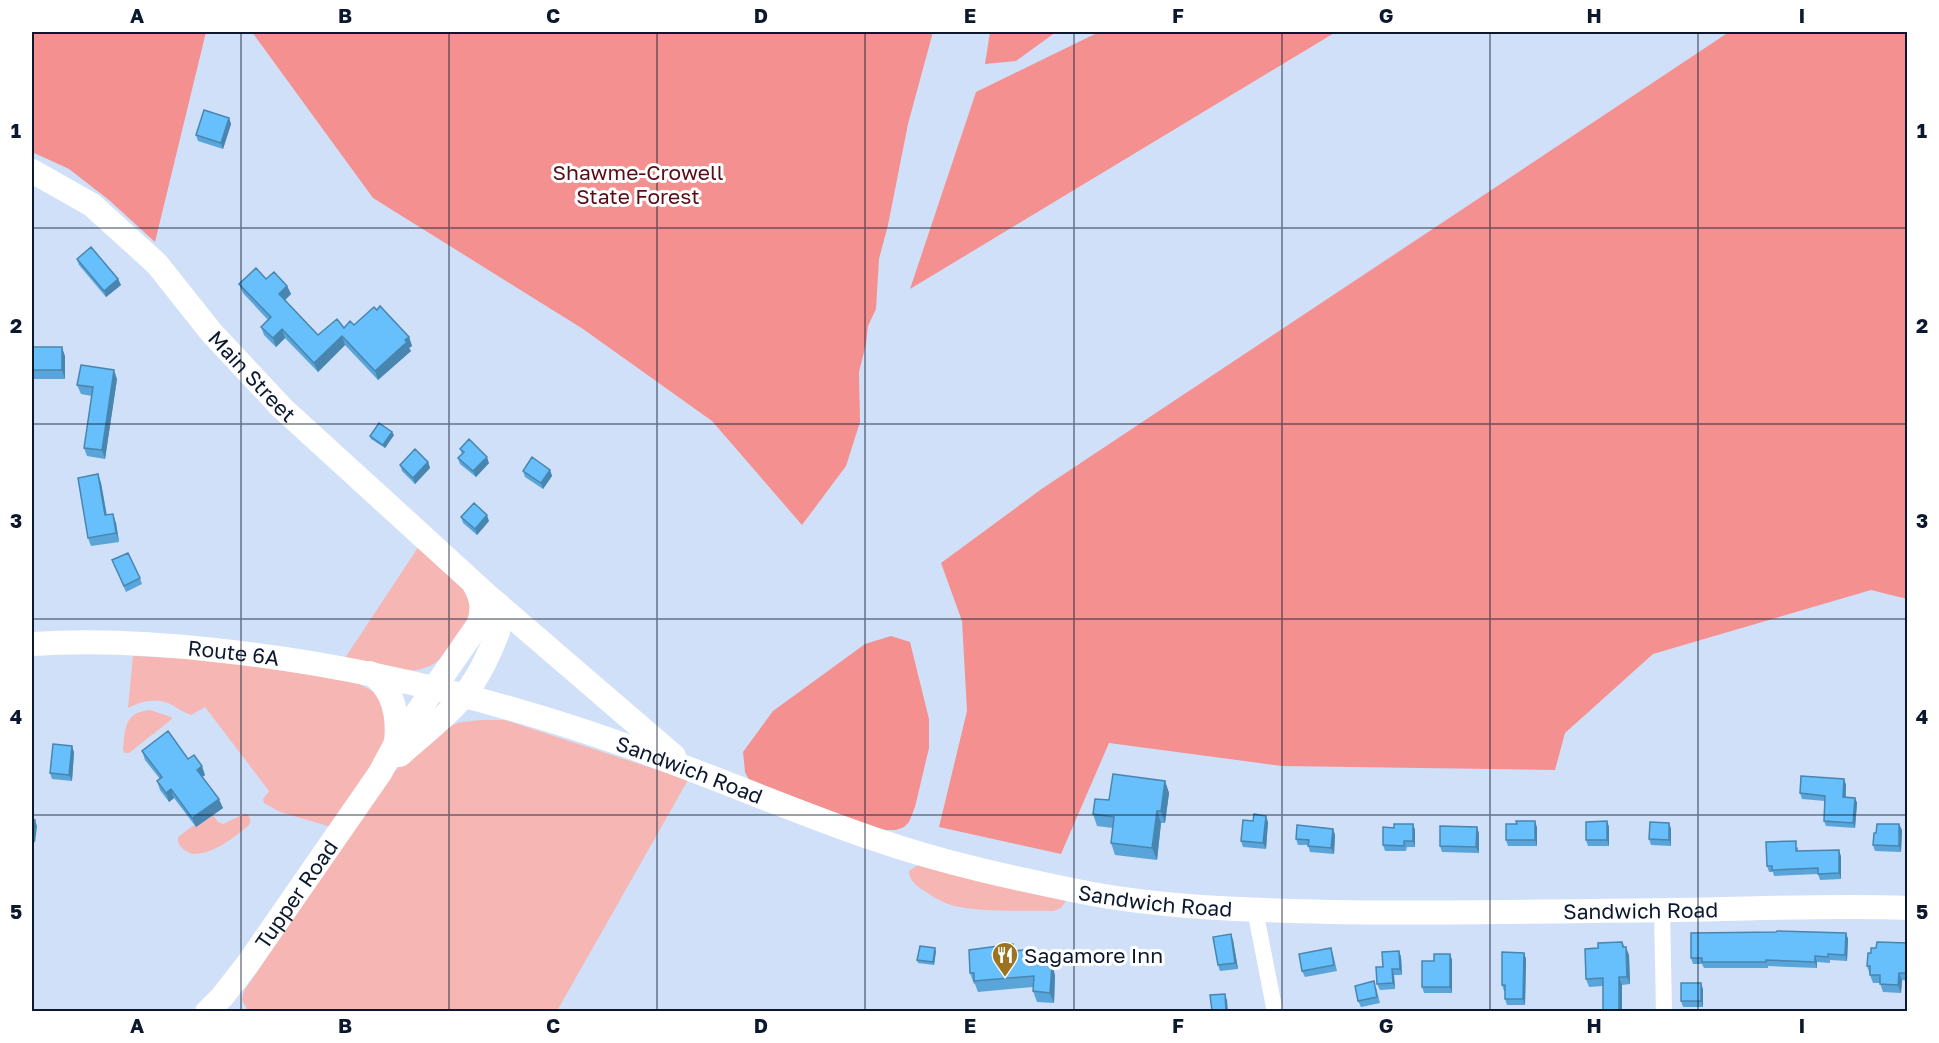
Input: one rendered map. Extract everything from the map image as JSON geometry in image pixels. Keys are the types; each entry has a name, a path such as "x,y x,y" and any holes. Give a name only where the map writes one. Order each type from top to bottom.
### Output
{"main road":[{"name":"Main Street","path":"32,171 92,205 157,264 211,332 275,402 481,590 687,768"},
{"name":"Main Street","path":"464,696 481,669 498,632 497,611 481,590"},
{"path":"434,688 480,619 481,590"},
{"name":"Route 6A","path":"32,644 73,642 175,646 274,657 370,673 434,688"},
{"path":"370,673 382,683 391,698 396,716 396,743"},
{"name":"Sandwich Road","path":"434,688 614,741 919,854 993,873 1100,895 1169,904 1255,910 1425,913 1821,906 1908,908"},
{"name":"Tupper Road","path":"207,1011 222,997 247,964 380,773 396,743 434,688"},
{"name":"Tupper Road","path":"380,773 464,696"}],"street":[{"path":"1662,909 1664,1011"},
{"path":"1255,910 1275,1011"}],"shaded area":[{"path":"419,546 464,587 473,611 454,641 442,657 432,665 421,669 395,670 345,658"},
{"path":"133,656 250,664 355,682 374,692 386,710 386,742 331,827 280,812 264,803 263,799 269,791 205,707 191,715 163,701 146,701 128,708"},
{"path":"150,710 172,719 129,753 125,753 123,750 124,735 128,723 135,714"},
{"path":"505,720 688,780 557,1011 249,1012 242,1000 244,991 387,780 439,733 458,723"},
{"path":"247,814 250,819 248,826 216,848 193,854 180,846 178,837 213,815 218,822 223,824"},
{"path":"918,865 1066,901 1061,908 1053,911 962,908 941,901 917,886 912,881 909,871"}],"green space":[{"path":"32,32 206,32 155,242 109,200 69,169 32,152"},
{"name":"Shawme-Crowell State Forest","path":"252,32 933,32 908,124 879,259 876,309 868,326 859,372 860,422 846,466 802,525 712,421 583,329 373,198"},
{"path":"990,32 1056,32 1016,61 985,64"},
{"path":"1099,32 1336,32 910,289 976,92"},
{"path":"1729,32 1907,32 1907,599 1871,590 1653,654 1565,733 1555,770 1282,766 1109,743 1061,854 939,827 967,711 962,621 941,563 1043,488"},
{"path":"891,636 910,642 929,719 929,748 915,807 909,822 896,830 885,830 749,780 745,772 743,752 773,711 865,644"}],"building":[{"path":"204,110 229,118 221,143 196,135"},
{"path":"91,247 118,279 104,291 77,259"},
{"path":"256,268 266,279 274,272 287,286 279,294 318,335 337,319 344,328 350,321 354,325 374,307 377,310 380,306 409,337 405,340 407,342 375,371 342,336 314,363 282,329 273,338 261,327 271,317 239,284"},
{"path":"32,347 62,347 62,370 32,370"},
{"path":"81,365 114,370 102,450 84,448 93,387 77,385"},
{"path":"379,423 392,432 383,445 370,436"},
{"path":"469,439 487,457 473,471 458,458 464,452 460,449"},
{"path":"415,449 428,462 413,478 400,465"},
{"path":"532,457 550,470 541,483 523,471"},
{"path":"98,474 105,515 113,514 116,533 88,538 78,478"},
{"path":"474,503 487,515 475,529 461,517"},
{"path":"128,553 140,578 124,586 112,560"},
{"path":"168,731 188,759 194,755 202,766 197,770 219,799 192,818 171,789 166,793 157,781 162,777 142,751"},
{"path":"53,744 72,746 69,775 50,773"},
{"path":"1113,774 1165,781 1161,811 1157,811 1152,848 1111,843 1114,817 1093,814 1095,799 1109,800"},
{"path":"1801,776 1844,779 1843,797 1855,798 1853,823 1824,821 1825,796 1800,793"},
{"path":"1254,814 1266,816 1263,843 1241,841 1243,820 1253,821"},
{"path":"32,820 35,820 32,837"},
{"path":"1516,821 1535,821 1535,840 1506,840 1506,824 1517,824"},
{"path":"1607,821 1607,840 1586,840 1586,822"},
{"path":"1650,822 1669,823 1669,840 1649,839"},
{"path":"1394,824 1413,824 1413,841 1404,841 1404,846 1383,845 1383,827 1394,828"},
{"path":"1877,824 1899,824 1899,846 1873,845"},
{"path":"1297,825 1333,829 1331,848 1308,846 1309,840 1296,839"},
{"path":"1440,826 1477,827 1476,847 1440,846"},
{"path":"1796,841 1796,851 1839,850 1839,873 1818,874 1818,868 1772,870 1772,866 1767,866 1766,842"},
{"path":"1777,931 1846,933 1845,955 1815,956 1815,962 1766,960 1766,962 1702,962 1702,958 1691,958 1691,933"},
{"path":"1231,934 1235,963 1218,965 1213,937"},
{"path":"1622,942 1623,947 1626,947 1627,977 1619,977 1619,1011 1603,1011 1603,978 1586,979 1585,949 1598,948 1598,943"},
{"path":"1877,942 1908,943 1908,973 1899,973 1898,985 1880,984 1880,975 1870,975 1870,966 1867,966 1868,953 1871,953 1871,948 1876,948"},
{"path":"1013,944 1013,951 1032,949 1033,963 1052,964 1050,993 1033,991 1034,976 974,981 974,973 970,973 969,950"},
{"path":"920,946 935,948 933,962 917,960"},
{"path":"1331,948 1334,965 1302,971 1299,954"},
{"path":"1399,951 1400,969 1392,969 1393,983 1377,984 1376,967 1383,967 1382,952"},
{"path":"1502,952 1524,953 1523,999 1505,999 1505,985 1502,985"},
{"path":"1434,954 1450,954 1450,987 1422,987 1422,961 1434,961"},
{"path":"1374,981 1377,997 1358,1001 1355,986"},
{"path":"1681,983 1701,983 1701,1001 1681,1001"},
{"path":"1225,994 1226,1011 1212,1011 1210,995"}],"place":[{"name":"Sagamore Inn","path":"1005,978"}]}
